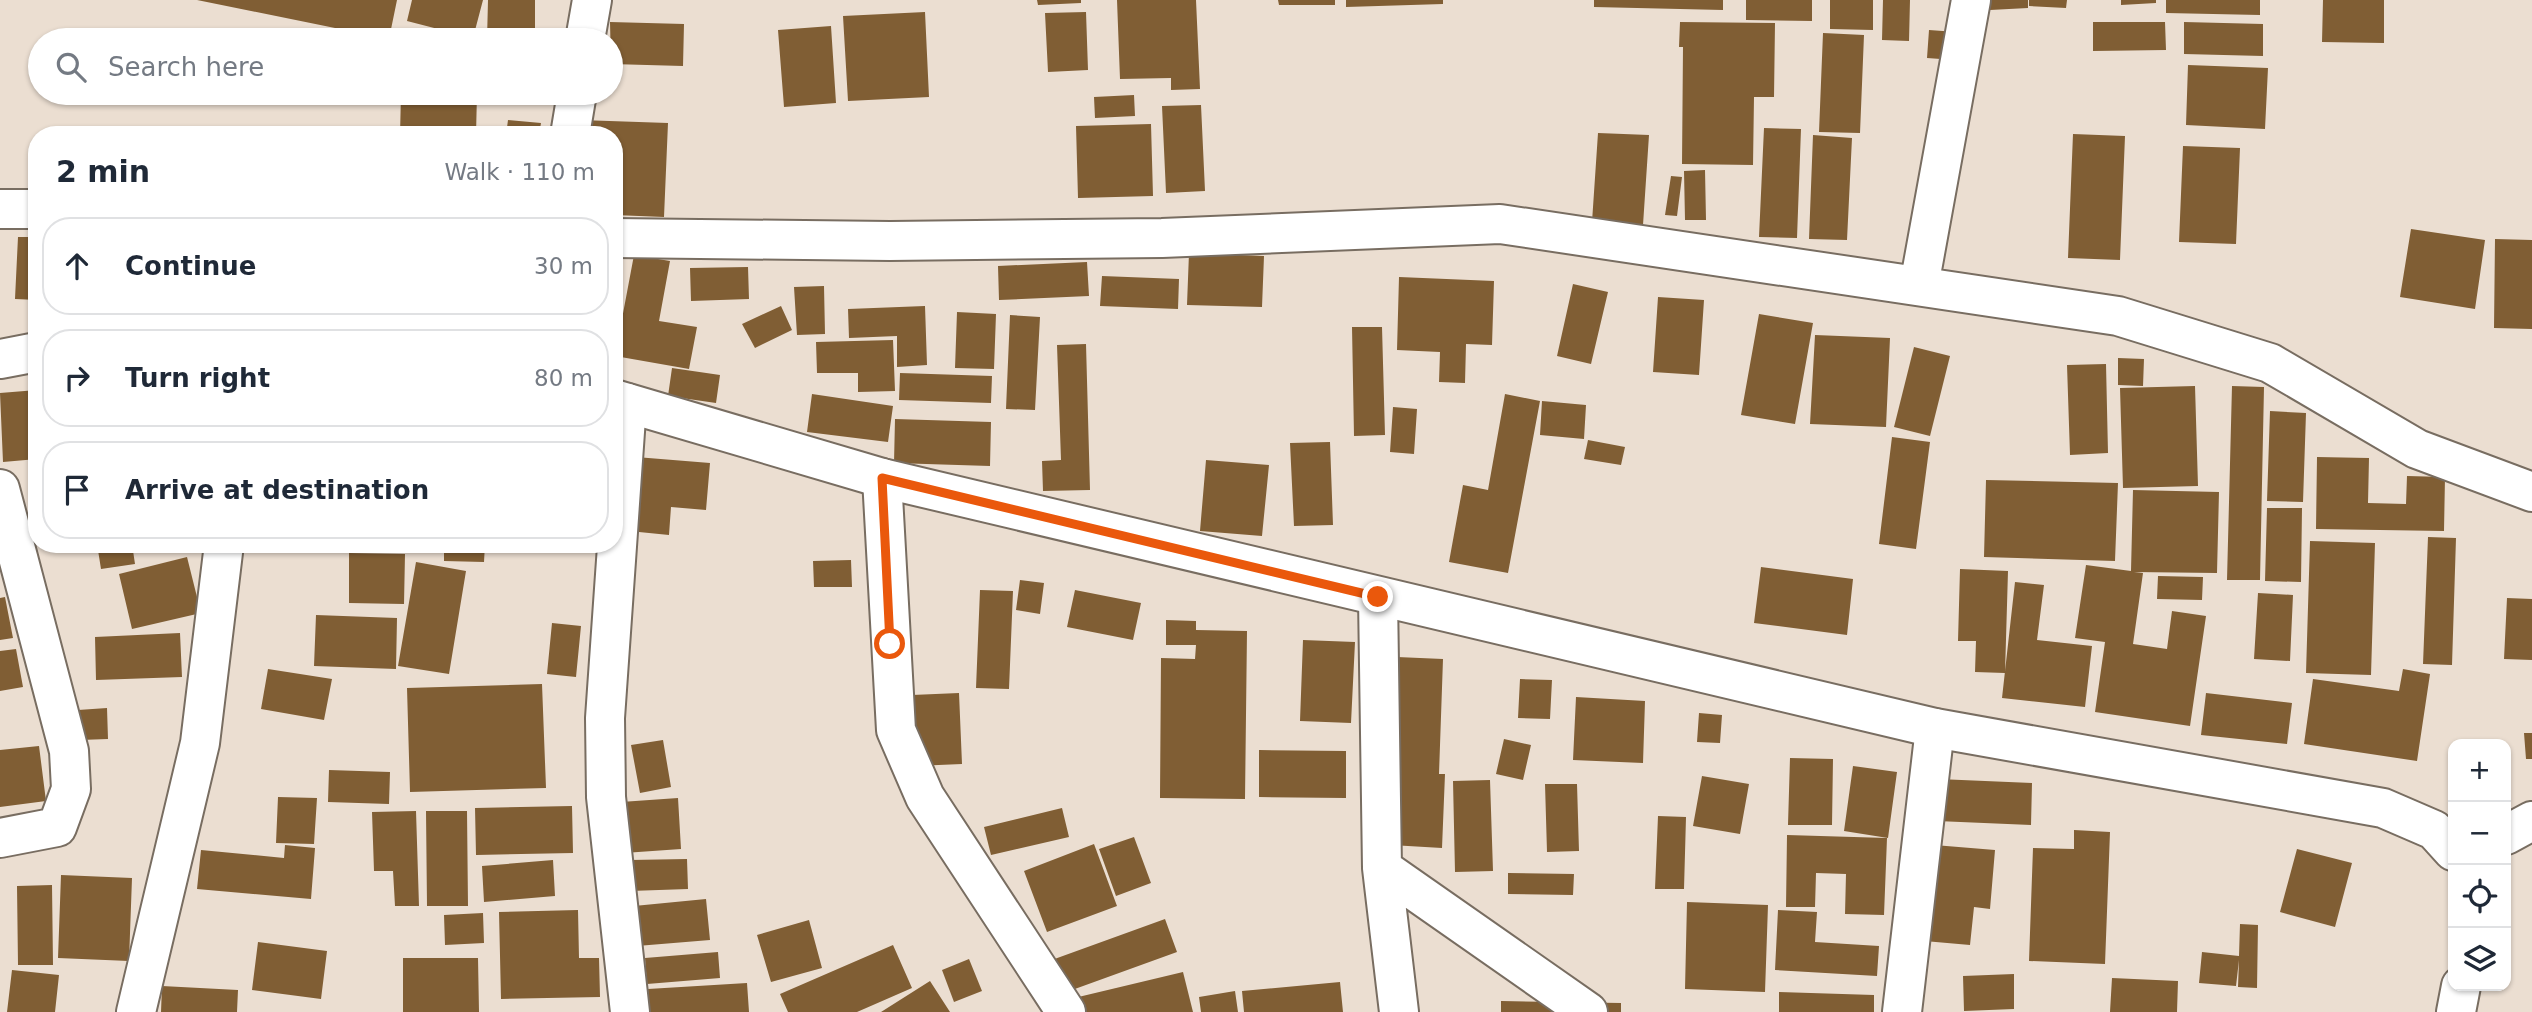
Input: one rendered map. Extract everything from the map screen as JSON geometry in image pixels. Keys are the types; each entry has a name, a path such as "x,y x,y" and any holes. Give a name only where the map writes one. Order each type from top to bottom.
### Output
{"street":[{"path":"587,28 592,0"},
{"path":"1919,286 1971,0"},
{"path":"571,126 574,105"},
{"path":"0,209 28,209"},
{"path":"623,238 890,241 1162,238 1500,224 2118,316 2270,363 2417,449 2532,492"},
{"path":"0,359 28,354"},
{"path":"623,402 882,478 1935,728 2383,808 2434,830 2448,845"},
{"path":"882,478 896,730 925,797 1066,1012"},
{"path":"0,489 69,751 71,789 57,827 0,838"},
{"path":"136,1012 200,743 223,553"},
{"path":"613,553 605,731 606,797 630,1012"},
{"path":"1378,597 1382,868 1399,1012"},
{"path":"1902,1012 1935,728"},
{"path":"2511,832 2532,821"},
{"path":"1382,868 1588,1012"},
{"path":"2456,1012 2460,991"}],"building":[{"path":"197,0 397,0 391,28 335,28"},
{"path":"412,0 483,0 476,28 434,28 407,21"},
{"path":"488,0 535,0 535,28 487,28"},
{"path":"1037,0 1081,0 1081,3 1038,5"},
{"path":"1117,0 1196,0 1200,89 1171,90 1171,78 1120,79"},
{"path":"1278,0 1335,0 1335,5 1279,5"},
{"path":"1346,0 1443,0 1443,4 1346,7"},
{"path":"1594,0 1723,0 1723,10 1594,7"},
{"path":"1746,0 1812,0 1812,21 1746,20"},
{"path":"1830,0 1873,0 1873,30 1830,29"},
{"path":"1883,0 1910,0 1909,41 1882,40"},
{"path":"1990,0 2028,0 2028,8 1990,10"},
{"path":"2029,0 2067,0 2066,8 2029,6"},
{"path":"2121,0 2156,0 2156,3 2121,5"},
{"path":"2166,0 2260,0 2260,15 2166,13"},
{"path":"2323,0 2384,0 2384,43 2322,42"},
{"path":"925,12 929,97 848,101 843,16"},
{"path":"1086,12 1088,70 1048,72 1045,13"},
{"path":"610,22 684,24 683,66 623,64 623,28 610,28"},
{"path":"1680,22 1775,23 1774,97 1754,97 1753,165 1682,164 1683,47 1679,47"},
{"path":"2093,22 2165,22 2166,50 2093,51"},
{"path":"2184,22 2263,24 2263,56 2184,54"},
{"path":"831,26 836,103 784,107 778,30"},
{"path":"1929,30 1970,33 1968,61 1927,58"},
{"path":"1823,33 1864,35 1860,133 1819,132"},
{"path":"2188,65 2268,68 2265,129 2186,125"},
{"path":"1134,95 1135,116 1095,118 1094,97"},
{"path":"401,105 477,105 476,126 400,126"},
{"path":"1201,105 1205,191 1166,193 1162,106"},
{"path":"508,120 541,123 540,126 507,126"},
{"path":"580,120 668,123 664,217 623,215 623,126 580,126"},
{"path":"1151,124 1153,196 1078,198 1076,126"},
{"path":"1764,128 1801,129 1797,238 1759,237"},
{"path":"1598,133 1649,135 1643,225 1592,222"},
{"path":"2073,134 2125,136 2120,260 2068,258"},
{"path":"1813,135 1852,138 1847,240 1809,239"},
{"path":"2183,146 2240,148 2236,244 2179,242"},
{"path":"1705,170 1706,220 1685,220 1684,171"},
{"path":"1671,176 1682,177 1677,216 1665,215"},
{"path":"2411,229 2485,240 2475,309 2400,297"},
{"path":"18,237 28,237 28,300 15,299"},
{"path":"2495,239 2532,240 2532,329 2494,328"},
{"path":"1189,253 1264,256 1262,307 1187,305"},
{"path":"634,255 670,261 659,321 697,327 689,369 623,357 623,313"},
{"path":"1087,262 1089,296 999,300 998,266"},
{"path":"748,267 749,299 691,301 690,268"},
{"path":"1102,276 1179,279 1178,309 1100,306"},
{"path":"1399,277 1494,281 1492,345 1466,344 1465,383 1439,382 1440,352 1397,350"},
{"path":"1573,284 1608,292 1591,364 1557,356"},
{"path":"824,286 825,334 797,335 794,287"},
{"path":"1658,297 1704,300 1699,375 1653,372"},
{"path":"781,306 792,330 755,348 742,324"},
{"path":"925,306 927,365 897,367 897,336 849,338 848,309"},
{"path":"957,312 996,314 994,369 955,368"},
{"path":"1759,314 1813,323 1795,424 1741,415"},
{"path":"1010,315 1040,317 1035,410 1006,409"},
{"path":"1352,327 1382,327 1385,435 1354,436"},
{"path":"1815,335 1890,338 1886,427 1810,424"},
{"path":"893,340 895,391 858,392 858,373 817,373 816,342"},
{"path":"1086,344 1090,490 1043,491 1042,461 1061,460 1057,345"},
{"path":"1914,347 1950,356 1930,436 1894,427"},
{"path":"2118,358 2144,359 2143,386 2118,385"},
{"path":"2106,364 2108,453 2070,455 2067,365"},
{"path":"672,368 720,375 716,403 668,396"},
{"path":"900,373 992,376 991,403 899,400"},
{"path":"2195,386 2198,486 2123,488 2120,388"},
{"path":"2232,386 2264,387 2260,580 2227,580"},
{"path":"28,391 28,460 3,462 0,393"},
{"path":"812,394 893,406 888,442 807,432"},
{"path":"1505,394 1540,401 1508,573 1449,562 1463,485 1488,490"},
{"path":"1542,401 1586,405 1584,439 1540,435"},
{"path":"1393,407 1417,409 1414,454 1390,452"},
{"path":"2270,411 2306,413 2303,502 2267,501"},
{"path":"895,419 991,422 990,466 894,463"},
{"path":"1892,437 1930,442 1916,549 1879,544"},
{"path":"1588,440 1625,447 1621,465 1584,459"},
{"path":"1330,442 1333,525 1294,526 1290,443"},
{"path":"636,457 710,463 706,510 671,507 669,535 629,531"},
{"path":"2317,457 2369,458 2368,503 2406,504 2407,476 2445,477 2444,531 2316,529"},
{"path":"1206,460 1269,465 1262,536 1200,531"},
{"path":"1986,480 2118,483 2115,561 1984,557"},
{"path":"2133,490 2219,492 2217,573 2134,572 2143,573 2133,644 2167,649 2172,611 2206,616 2190,726 2095,712 2105,642 2075,638 2086,565 2131,571"},
{"path":"2267,508 2302,508 2301,582 2265,581"},
{"path":"2428,537 2456,538 2452,665 2423,664"},
{"path":"2310,541 2375,543 2371,675 2306,673"},
{"path":"98,553 133,553 135,564 101,569"},
{"path":"349,553 405,554 404,604 349,603"},
{"path":"444,553 484,553 484,562 444,561"},
{"path":"187,557 201,613 132,629 119,574"},
{"path":"851,560 852,587 814,587 813,561"},
{"path":"416,562 466,571 449,674 398,666"},
{"path":"1761,567 1853,579 1847,635 1754,623"},
{"path":"1960,569 2008,571 2005,673 1975,672 1976,641 1958,641"},
{"path":"2158,576 2203,577 2202,600 2157,599"},
{"path":"1020,580 1044,583 1040,614 1016,610"},
{"path":"2015,582 2044,585 2037,640 2092,646 2085,707 2002,698"},
{"path":"980,590 1013,591 1009,689 976,688"},
{"path":"1075,590 1141,603 1133,640 1067,627"},
{"path":"2258,593 2293,595 2290,661 2254,659"},
{"path":"5,597 13,638 0,640 0,598"},
{"path":"2507,598 2532,599 2532,660 2504,659"},
{"path":"316,615 397,618 396,669 314,666"},
{"path":"1166,620 1196,621 1196,630 1247,631 1245,799 1160,798 1161,658 1195,659 1196,645 1166,645"},
{"path":"552,623 581,626 576,677 547,674"},
{"path":"180,633 182,677 96,680 95,637"},
{"path":"1303,640 1355,642 1351,723 1300,721"},
{"path":"16,649 23,687 0,691 0,651"},
{"path":"1397,657 1443,659 1439,774 1445,774 1442,848 1391,845"},
{"path":"268,669 332,679 324,720 261,709"},
{"path":"2403,669 2430,674 2417,761 2304,744 2313,679 2399,691"},
{"path":"1520,679 1552,680 1550,719 1518,718"},
{"path":"542,684 546,788 410,792 407,688"},
{"path":"959,693 962,764 915,766 912,695"},
{"path":"2206,693 2292,703 2287,744 2201,735"},
{"path":"1576,697 1645,701 1643,763 1573,760"},
{"path":"107,708 108,739 80,740 78,710"},
{"path":"1699,713 1722,715 1720,743 1697,742"},
{"path":"2524,733 2532,733 2532,759 2526,759"},
{"path":"1504,739 1531,745 1523,780 1496,774"},
{"path":"663,740 671,787 640,793 631,745"},
{"path":"39,746 46,801 0,807 0,750"},
{"path":"1259,750 1346,751 1346,798 1259,797"},
{"path":"1790,758 1833,759 1832,825 1788,825"},
{"path":"1853,766 1897,772 1888,838 1844,831"},
{"path":"329,770 390,772 389,804 328,802"},
{"path":"1702,776 1749,784 1740,834 1693,826"},
{"path":"1938,779 2032,783 2031,825 1937,821"},
{"path":"1490,780 1493,871 1455,872 1453,781"},
{"path":"1545,784 1577,784 1579,851 1547,852"},
{"path":"278,797 317,798 314,844 276,843"},
{"path":"678,798 681,849 624,853 621,802"},
{"path":"572,806 573,853 476,855 475,808"},
{"path":"1062,808 1069,837 991,855 984,827"},
{"path":"416,811 419,906 395,906 393,871 374,871 372,812"},
{"path":"426,811 467,811 468,906 427,906"},
{"path":"1658,816 1686,817 1684,889 1655,889"},
{"path":"2074,830 2110,832 2105,964 2029,961 2033,848 2074,849"},
{"path":"1787,835 1887,838 1884,915 1845,914 1846,874 1816,873 1815,907 1786,907"},
{"path":"1134,837 1151,883 1116,896 1099,849"},
{"path":"1094,844 1117,906 1047,932 1024,871"},
{"path":"1922,844 1995,850 1990,909 1974,907 1970,945 1913,940"},
{"path":"285,845 315,848 311,899 197,889 201,850 284,858"},
{"path":"2297,849 2352,863 2335,927 2280,912"},
{"path":"687,859 688,889 630,891 630,860"},
{"path":"553,860 555,896 484,902 482,866"},
{"path":"1508,873 1574,874 1573,895 1508,894"},
{"path":"61,875 132,878 129,961 58,958"},
{"path":"52,885 53,965 18,965 17,886"},
{"path":"706,899 710,940 637,946 634,906"},
{"path":"1687,902 1768,905 1765,992 1685,989"},
{"path":"578,910 579,958 599,958 600,997 501,999 499,912"},
{"path":"1778,910 1817,912 1815,942 1879,946 1877,976 1775,970"},
{"path":"483,913 484,943 445,945 444,915"},
{"path":"1165,919 1177,952 1061,994 1049,961"},
{"path":"809,920 822,968 771,982 757,935"},
{"path":"2240,924 2258,925 2257,988 2238,987 2239,960 2236,986 2199,983 2202,952 2239,956"},
{"path":"258,942 327,951 321,999 252,990"},
{"path":"893,945 912,988 857,1012 788,1012 780,994"},
{"path":"718,952 720,978 647,984 645,958"},
{"path":"403,958 478,958 479,1012 403,1012"},
{"path":"969,959 982,991 954,1002 942,970"},
{"path":"12,970 59,975 55,1012 7,1012"},
{"path":"1183,972 1193,1012 1073,1012 1070,999"},
{"path":"2014,974 2014,1009 1964,1011 1963,976"},
{"path":"2112,978 2178,981 2177,1012 2110,1012"},
{"path":"930,981 950,1012 881,1012"},
{"path":"1340,982 1343,1012 1244,1012 1242,991"},
{"path":"747,983 749,1012 649,1012 648,989"},
{"path":"162,986 238,990 237,1012 161,1012"},
{"path":"1235,991 1238,1012 1201,1012 1199,997"},
{"path":"1779,992 1874,995 1874,1012 1779,1012"},
{"path":"1501,1001 1621,1003 1621,1012 1501,1012"}],"route":[{"path":"890,644 882,478 1378,597"}]}
